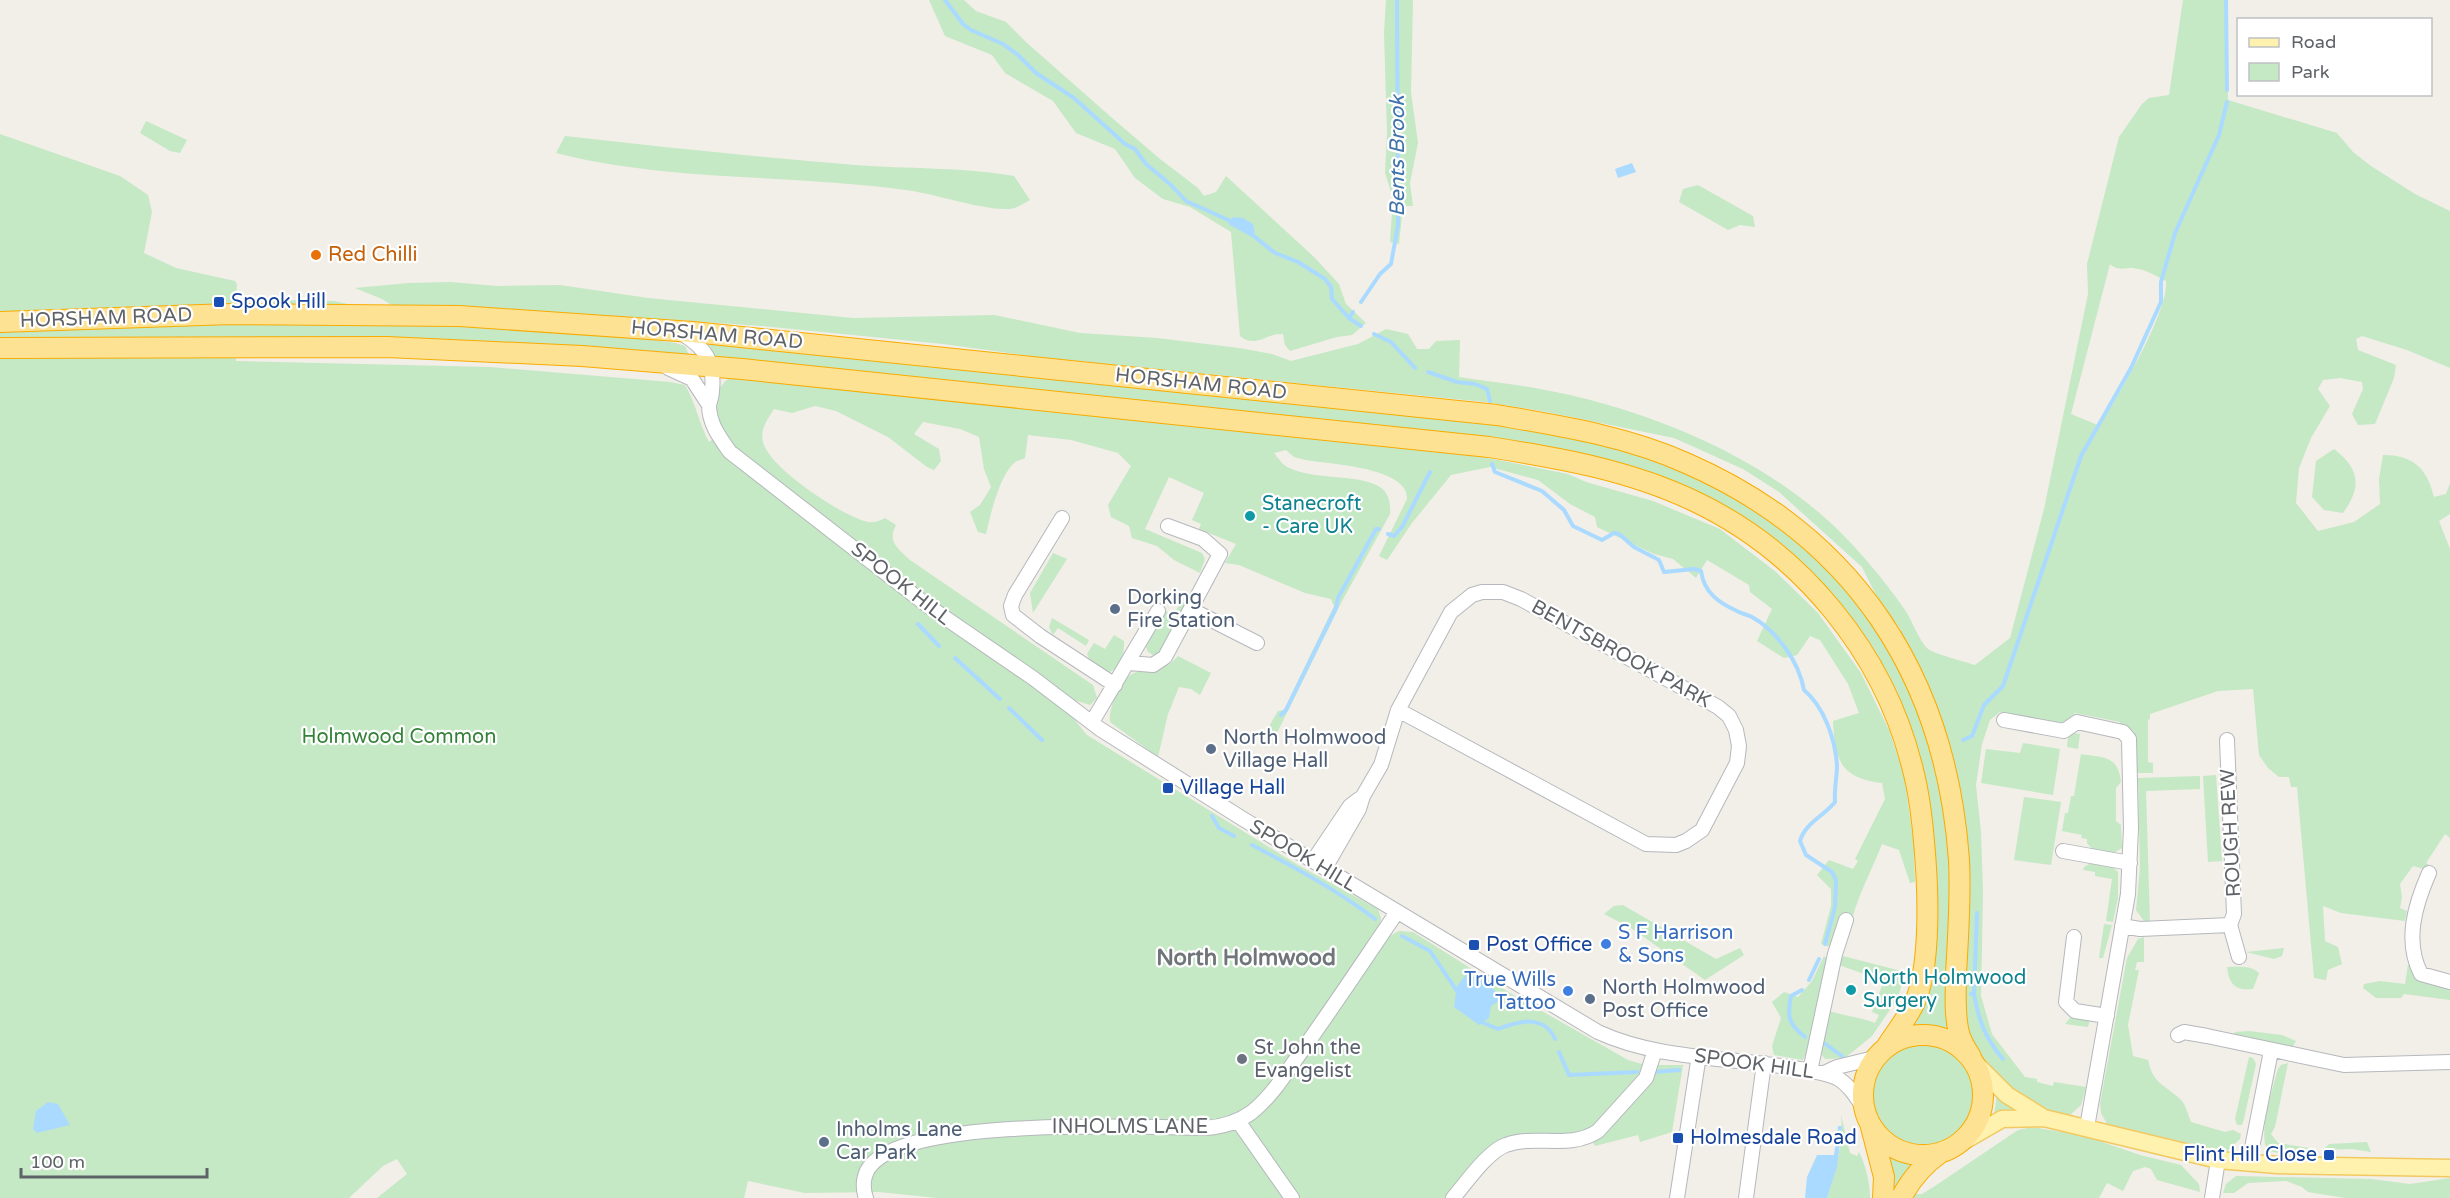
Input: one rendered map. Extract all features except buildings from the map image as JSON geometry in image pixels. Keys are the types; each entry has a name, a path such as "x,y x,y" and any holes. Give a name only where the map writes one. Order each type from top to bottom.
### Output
{"highway":[{"name":"HORSHAM ROAD","path":"0,322 231,314 408,314 676,331 1497,415 1563,426 1618,439 1685,462 1728,482 1794,526 1845,575 1888,630 1919,689 1943,757 1954,812 1960,874 1956,1014 1961,1041 1973,1060"},
{"name":"HORSHAM ROAD","path":"0,348 387,347 582,356 712,367 1489,447 1597,467 1663,488 1718,513 1775,552 1834,610 1875,673 1903,737 1913,771 1924,844 1927,898 1924,955 1920,987 1914,1004 1881,1052"},
{"path":"1883,1198 1884,1177 1863,1096 1864,1082 1881,1052 1920,1035 1940,1038 1953,1044 1973,1060 1983,1081 1980,1115 1972,1129 1949,1149 1925,1164 1900,1198"},
{"path":"1868,1115 1878,1133 1902,1151 1921,1155 1949,1149"}],"main road":[{"path":"1973,1060 2007,1095 2044,1118"},
{"path":"1949,1149 2002,1119 2044,1118 2218,1160 2249,1163 2450,1168"}],"street":[{"path":"676,331 696,342 712,367"},
{"name":"SPOOK HILL","path":"649,362 683,373 692,379 710,405"},
{"name":"SPOOK HILL","path":"712,367 710,405 715,432 730,453 928,606 1183,783 1598,1032 1620,1042 1655,1050 1764,1063 1824,1073 1838,1079 1849,1088 1868,1115"},
{"path":"1062,518 1015,595 1011,606 1013,615 1040,636 1115,685"},
{"path":"1129,663 1153,665 1165,657 1220,554 1203,539 1168,526"},
{"name":"BENTSBROOK PARK","path":"1319,864 1350,806 1363,796 1381,765 1398,710 1452,612 1472,595 1482,592 1503,592 1521,599 1718,707 1729,716 1736,730 1739,746 1737,763 1702,830 1676,845 1646,844 1398,710"},
{"path":"1192,610 1257,643"},
{"path":"1092,722 1158,611"},
{"path":"2004,720 2064,731 2077,722 2123,732 2129,739 2130,863 2122,926 2087,1127"},
{"name":"ROUGH REW","path":"2227,740 2234,914 2230,925 2239,957"},
{"path":"2062,851 2130,863"},
{"path":"2429,873 2414,908 2412,922 2417,967 2421,974 2450,982"},
{"name":"INHOLMS LANE","path":"866,1198 863,1179 871,1164 902,1146 934,1138 1034,1127 1205,1128 1238,1121 1252,1112 1272,1092 1314,1036 1397,912"},
{"path":"1810,1071 1835,954 1846,920"},
{"name":"ROUGH REW","path":"2122,926 2140,929 2230,925"},
{"path":"2074,937 2066,1002 2074,1011 2107,1016"},
{"path":"2178,1035 2184,1032 2271,1051 2359,1066 2450,1062"},
{"path":"1453,1198 1493,1154 1505,1145 1530,1140 1574,1140 1588,1137 1598,1131 1646,1078 1655,1050"},
{"path":"2249,1163 2271,1051"},
{"name":"SPOOK HILL","path":"1824,1073 1881,1052"},
{"path":"1677,1198 1699,1055"},
{"path":"1746,1198 1764,1063"},
{"path":"1238,1121 1292,1198"},
{"path":"2212,1198 2218,1160"}],"green space":[{"path":"929,0 964,0 976,11 1006,22 1111,117 1198,188 1204,196 1216,192 1226,176 1314,257 1339,284 1346,304 1366,323 1352,335 1337,337 1290,351 1285,345 1283,334 1256,341 1246,340 1240,336 1231,232 1190,207 1163,199 1135,178 1115,149 1076,133 1053,101 1005,73 992,55 945,36"},
{"path":"1386,0 1413,0 1411,92 1418,143 1410,183 1413,206 1403,206 1399,244 1390,242 1393,198 1385,173 1387,133 1384,32"},
{"path":"2183,0 2225,0 2228,100 2337,133 2353,152 2371,166 2415,194 2450,211 2450,368 2407,350 2362,336 2356,339 2358,350 2396,365 2394,378 2375,424 2358,425 2352,414 2363,389 2362,382 2340,378 2323,380 2318,389 2330,406 2311,438 2299,468 2296,503 2318,531 2354,522 2380,504 2379,479 2383,455 2403,457 2417,465 2427,478 2434,497 2446,494 2450,483 2450,514 2439,521 2450,549 2450,838 2445,834 2426,863 2429,865 2424,869 2413,866 2400,884 2402,897 2400,908 2407,911 2405,921 2341,913 2323,906 2325,941 2338,947 2342,964 2328,970 2326,980 2314,978 2297,787 2291,787 2289,777 2279,777 2268,768 2259,755 2253,689 2218,691 2150,714 2148,762 2153,763 2153,773 2135,773 2134,731 2120,727 2120,722 2075,713 2066,724 2000,712 1990,720 1982,744 1976,785 1981,832 1983,892 1981,996 1992,1034 2025,1077 2053,1086 2054,1082 2086,1087 2081,1105 2068,1117 2038,1106 2012,1087 2009,1089 1964,1034 1963,847 1897,634 1901,630 1879,601 1862,567 1779,492 1743,469 1674,438 1485,402 1037,357 943,344 761,326 676,320 396,308 382,299 355,288 451,282 497,286 560,285 648,298 853,318 994,315 1080,333 1157,338 1239,348 1272,354 1291,361 1358,344 1386,329 1408,334 1417,349 1429,349 1436,341 1460,340 1459,377 1540,389 1619,408 1697,437 1770,476 1803,500 1853,545 1908,614 1928,649 1975,665 2010,638 2044,509 2088,294 2087,264 2119,137 2142,104 2149,98 2169,95","holes":["2110,264 2142,270 2166,281 2165,295 2151,333 2100,426 2071,414"]},
{"path":"146,121 187,140 180,153 170,151 140,133"},
{"name":"Holmwood Common","path":"0,134 120,176 148,195 152,212 144,253 176,268 235,281 237,284 234,320 461,325 614,335 676,343 685,346 689,355 686,357 234,340 236,361 490,367 670,382 685,385 709,442 723,431 716,417 715,402 720,388 731,377 1458,452 1568,474 1586,482 1653,501 1720,529 1776,572 1818,613 1861,673 1889,730 1904,775 1914,845 1915,882 1910,883 1899,850 1882,844 1852,919 1840,915 1830,947 1821,944 1831,906 1831,889 1817,875 1829,860 1853,869 1858,861 1855,859 1885,799 1882,783 1857,777 1843,765 1838,756 1833,721 1859,713 1848,684 1820,640 1810,636 1797,655 1784,658 1757,641 1772,609 1750,592 1749,585 1707,560 1696,578 1673,559 1654,554 1597,527 1595,517 1570,504 1538,480 1490,467 1451,475 1412,523 1387,560 1379,556 1407,499 1404,488 1395,480 1365,469 1305,460 1294,457 1286,450 1274,453 1285,466 1297,471 1354,479 1379,486 1388,496 1390,514 1341,603 1277,733 1273,733 1268,728 1278,711 1284,710 1334,606 1331,599 1305,593 1239,565 1225,563 1236,544 1199,529 1201,524 1192,520 1204,493 1169,477 1145,529 1202,553 1205,559 1200,573 1174,560 1157,546 1132,538 1129,526 1111,517 1108,505 1131,466 1118,453 1071,440 1028,435 1025,458 1013,464 1007,472 996,498 986,534 978,532 970,512 980,505 991,487 984,469 979,437 960,429 923,422 914,434 939,449 941,461 934,470 888,437 836,411 815,406 792,413 774,409 763,429 763,442 768,452 792,477 825,501 857,518 876,522 885,518 896,525 893,541 910,560 1093,685 1097,698 1090,705 1077,701 1069,713 1087,735 1298,865 1378,909 1381,918 1379,930 1390,936 1399,931 1413,932 1510,993 1628,1060 1646,1065 1683,1065 1672,1132 1640,1142 1638,1135 1595,1146 1587,1131 1574,1135 1505,1139 1448,1198 937,1198 879,1192 805,1193 748,1181 744,1198 377,1198 407,1174 397,1159 383,1166 349,1198 0,1198"},
{"path":"565,136 819,162 994,173 1014,176 1030,200 1014,208 998,209 918,192 862,185 642,169 556,153"},
{"path":"1698,185 1753,216 1755,227 1740,225 1728,230 1679,202 1683,189"},
{"path":"270,300 334,301 362,307 260,306"},
{"path":"713,341 1505,424 1575,436 1635,453 1695,474 1744,500 1823,562 1858,602 1911,688 1939,765 1951,850 1951,1033 1925,1026 1909,1028 1918,1013 1928,806 1840,607 1653,476 718,361 709,345"},
{"path":"2334,449 2349,464 2355,479 2353,495 2343,513 2324,510 2312,497 2316,461"},
{"path":"1053,553 1067,559 1033,613 1030,593"},
{"path":"1181,602 1186,603 1159,654 1153,655 1146,647 1165,611 1174,614"},
{"path":"1052,618 1089,640 1086,646 1058,628 1053,635 1049,627"},
{"path":"1114,635 1124,641 1123,652 1119,664 1108,673 1091,663 1087,654 1094,643 1105,649"},
{"path":"1178,656 1211,673 1200,695 1191,689 1179,687 1168,714 1158,757 1110,722 1111,710 1116,694 1129,676 1167,665"},
{"path":"2073,733 2080,734 2078,749 2067,747 2068,738"},
{"path":"2023,743 2060,749 2053,795 1981,783 1986,749 2020,753"},
{"path":"2081,754 2108,759 2117,767 2119,773 2121,782 2116,788 2116,821 2121,825 2122,848 2114,853 2092,849 2087,839 2081,838 2082,835 2062,831 2065,813 2068,813 2071,796 2074,796"},
{"path":"2216,775 2222,861 2208,862 2203,776"},
{"path":"2200,776 2200,789 2146,791 2150,922 2144,921 2136,910 2140,868 2138,778"},
{"path":"2024,797 2061,802 2051,865 2014,860"},
{"path":"2091,863 2113,867 2118,872 2118,898 2113,922 2106,921 2112,879 2095,876 2095,872 2083,870"},
{"path":"1623,905 1716,959 1740,948 1744,955 1705,980 1631,928 1604,914 1614,906"},
{"path":"2104,924 2112,925 2103,958 2099,958"},
{"path":"2144,937 2144,962 2137,962 2135,970 2139,970 2128,1025 2133,1056 2148,1060 2157,1080 2183,1102 2191,1122 2225,1132 2233,1130 2241,1134 2240,1139 2226,1152 2107,1124 2101,1113 2100,1103 2127,958 2138,939"},
{"path":"2284,948 2282,956 2274,959 2246,952"},
{"path":"1824,956 1828,960 1809,1047 1803,1060 1774,1055 1772,1046 1781,1018 1772,1002 1784,992 1798,997 1812,981"},
{"path":"1843,956 1905,972 1898,998 1872,1036 1845,1058 1825,1059 1819,1051 1829,1011 1875,1023 1879,1015 1872,1012 1882,986 1873,977 1839,965"},
{"path":"2408,965 2413,966 2424,982 2450,987 2450,1000 2404,994 2401,998 2376,998 2363,988 2364,984 2380,981 2405,984"},
{"path":"2227,967 2256,970 2259,973 2253,989 2242,989 2234,985 2229,978"},
{"path":"2070,1018 2090,1019 2088,1027 2065,1024"},
{"path":"2249,1031 2282,1035 2296,1041 2291,1049 2248,1040 2234,1034"},
{"path":"1923,1045 1942,1049 1958,1060 1969,1076 1973,1095 1969,1114 1958,1130 1942,1141 1923,1145 1904,1141 1888,1130 1877,1114 1873,1095 1877,1076 1888,1060 1904,1049"},
{"path":"2249,1057 2253,1058 2256,1064 2244,1119 2242,1125 2237,1125 2235,1119"},
{"path":"2288,1063 2275,1127 2271,1134 2278,1143 2315,1149 2313,1153 2291,1155 2268,1151 2265,1144 2267,1111 2278,1069 2281,1065"},
{"path":"1997,1094 2015,1111 1994,1115"},
{"path":"1841,1115 1850,1153 1857,1156 1859,1152 1864,1163 1870,1198 1827,1198 1840,1146"},
{"path":"2032,1127 2085,1136 2140,1155 2181,1165 2199,1184 2200,1192 2157,1180 2151,1169 2145,1167 2133,1171 2123,1191 2107,1183 2099,1198 1910,1198 1913,1194 1922,1194 1935,1186 2018,1130"},
{"path":"2367,1142 2371,1152 2352,1149 2323,1150 2329,1144"},
{"path":"1885,1151 1904,1161 1914,1163 1893,1193"},
{"path":"2236,1176 2371,1179 2410,1184 2450,1178 2450,1198 2345,1198 2308,1192 2286,1181 2248,1183 2234,1193 2223,1193 2226,1184"}],"water":[{"path":"1632,163 1636,172 1618,178 1615,169"},
{"path":"1233,217 1243,218 1253,224 1255,234 1252,237 1228,224"},
{"path":"1466,975 1486,983 1495,990 1500,1000 1491,1006 1489,1018 1479,1025 1454,1007 1457,986"},
{"path":"48,1102 58,1104 70,1125 37,1133 33,1129 36,1111"},
{"path":"1838,1126 1842,1126 1837,1167 1827,1198 1805,1198 1807,1177 1817,1155 1834,1155"}],"waterway":[{"path":"945,0 963,24 1003,44 1036,73 1074,98 1125,144 1135,149 1146,164 1186,201 1235,223"},
{"name":"Bents Brook","path":"1361,302 1380,274 1391,264 1398,225 1397,0"},
{"path":"2226,0 2227,90"},
{"path":"1963,740 1972,736 1984,705 2003,686 2081,456 2131,368 2161,302 2161,282 2175,233 2219,135 2227,102"},
{"path":"1251,234 1275,253 1298,262 1325,279 1331,287 1332,299 1349,318 1361,326"},
{"name":"Bents Brook","path":"1349,318 1353,312"},
{"name":"Bents Brook","path":"1374,334 1391,342 1415,368"},
{"name":"Bents Brook","path":"1428,372 1487,389 1490,401"},
{"name":"Bents Brook","path":"1492,464 1495,472 1542,491 1564,510 1573,526 1602,540 1614,533 1619,534 1634,547 1659,560 1664,572 1694,569 1701,571 1705,585 1714,596 1725,605 1761,623 1786,648 1797,669 1804,690 1823,714 1836,755 1835,802 1810,824 1800,841 1806,855 1832,872 1836,880 1835,907 1825,944"},
{"path":"1388,534 1394,536 1402,527 1430,472"},
{"path":"1281,715 1286,710 1336,608 1338,598 1376,529 1379,529"},
{"path":"918,624 939,646"},
{"path":"955,658 1000,699"},
{"path":"1009,708 1042,740"},
{"path":"1212,816 1219,828 1234,836"},
{"path":"1252,845 1299,870 1375,919"},
{"path":"1971,994 1974,994 1977,913"},
{"path":"1402,936 1430,951 1459,994"},
{"name":"Bents Brook","path":"1809,980 1819,959"},
{"name":"Bents Brook","path":"1802,990 1791,996 1789,1014 1792,1024 1805,1037"},
{"path":"1974,994 1984,1029 2003,1059"},
{"path":"1479,1021 1498,1029 1522,1022 1537,1023 1550,1031 1555,1039"},
{"name":"Bents Brook","path":"1824,1043 1842,1056"},
{"path":"1559,1052 1569,1075 1637,1072"},
{"path":"1654,1072 1679,1070"}],"place":[{"name":"Red Chilli","path":"316,255"},
{"name":"Spook Hill","path":"219,302"},
{"name":"Stanecroft - Care UK","path":"1250,516"},
{"name":"Dorking Fire Station","path":"1115,609"},
{"name":"North Holmwood Village Hall","path":"1211,749"},
{"name":"Village Hall","path":"1168,788"},
{"name":"S F Harrison & Sons","path":"1606,944"},
{"name":"Post Office","path":"1474,945"},
{"name":"North Holmwood Surgery","path":"1851,990"},
{"name":"True Wills Tattoo","path":"1568,991"},
{"name":"North Holmwood Post Office","path":"1590,999"},
{"name":"St John the Evangelist","path":"1242,1059"},
{"name":"Holmesdale Road","path":"1678,1138"},
{"name":"Inholms Lane Car Park","path":"824,1142"},
{"name":"Flint Hill Close","path":"2329,1155"}],"district":[{"name":"North Holmwood","path":"1246,958"}]}
